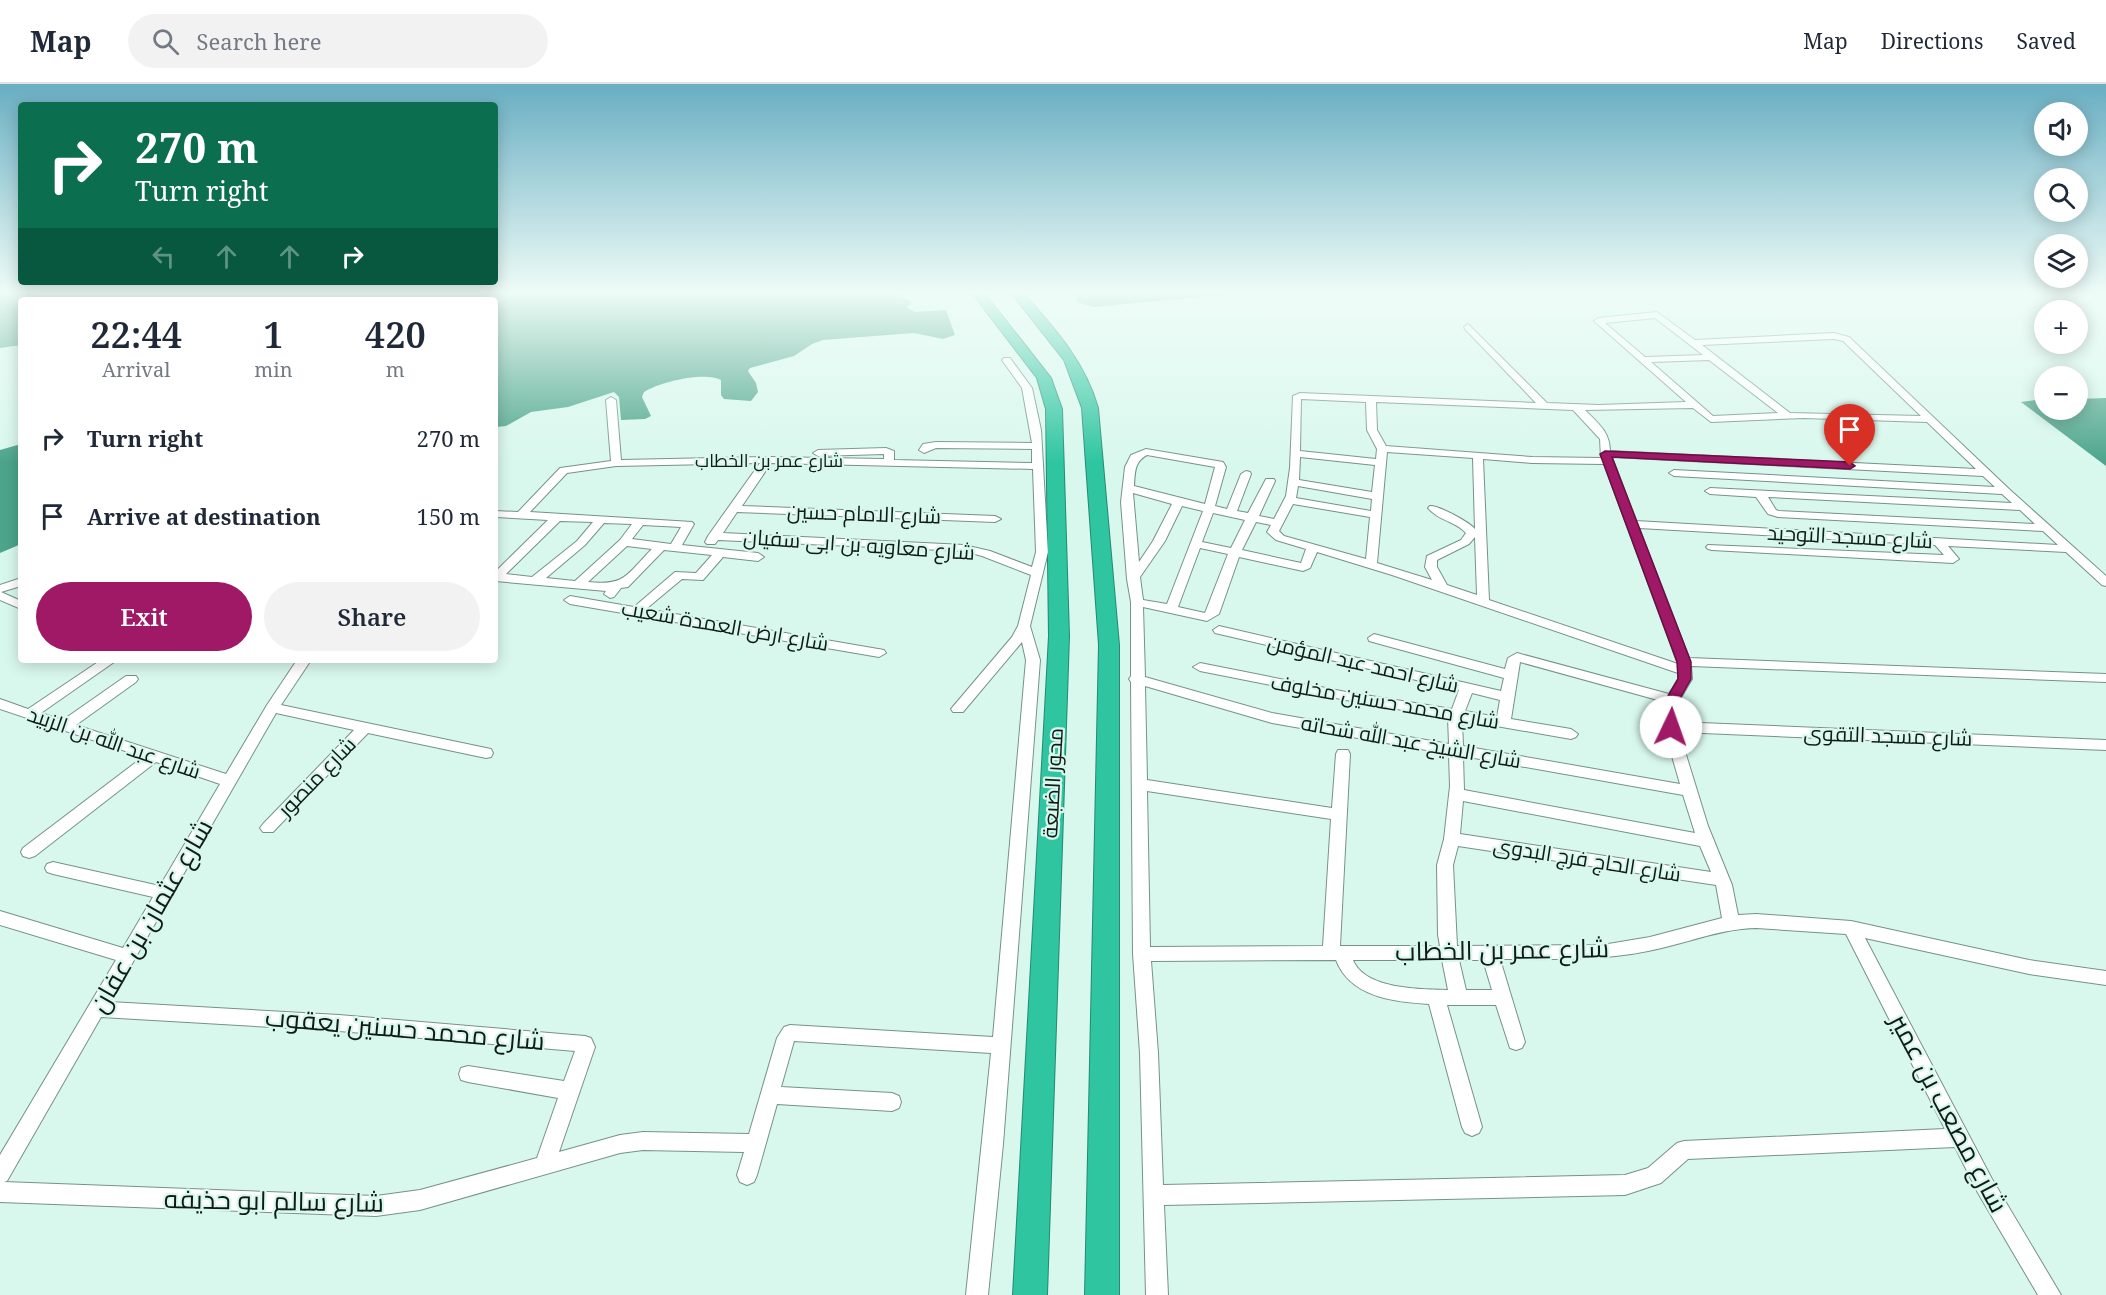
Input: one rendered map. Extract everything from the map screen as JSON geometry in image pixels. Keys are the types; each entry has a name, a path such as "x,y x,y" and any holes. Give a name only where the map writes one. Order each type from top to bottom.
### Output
{"highway":[{"name":"محور الضبعة","path":"1023,351 1044,378 1054,409 1059,636 1030,1295"},
{"path":"1065,351 1076,364 1088,392 1109,645 1102,1295"}],"street":[{"path":"1491,351 1544,405"},
{"path":"1633,351 1711,419 1788,416 1929,419"},
{"path":"1702,351 1788,416"},
{"path":"1857,351 2005,491 2106,582"},
{"path":"1644,360 1709,357"},
{"path":"958,709 1017,639 1024,626 1042,552 1037,446 1027,388 1007,360"},
{"path":"1696,405 1640,409 1298,397 1290,500 1273,532 1276,537 1312,549 1442,587 1684,667 2106,678"},
{"path":"1371,398 1372,430 1382,448 1371,565"},
{"path":"611,400 616,463"},
{"path":"1576,407 1605,439 1607,457 1684,667 1685,679 1666,711 1689,791 1722,880 1731,922"},
{"path":"924,450 927,446 936,445 1037,446"},
{"path":"1382,448 1532,460 1607,457 1986,473"},
{"path":"726,451 886,451 890,453 889,462"},
{"path":"1158,1295 1142,954 1136,679 1137,602 1133,579 1127,488 1132,463 1143,453 1214,462 1221,467 1197,544 1171,609"},
{"path":"1294,453 1381,464"},
{"path":"1478,455 1483,602"},
{"path":"706,551 714,536 768,460"},
{"name":"شارع عمر بن الخطاب","path":"520,516 564,470 616,463 768,460 1038,466"},
{"path":"1674,473 2005,491"},
{"path":"1230,514 1246,474"},
{"path":"1137,602 1212,615 1235,552 1269,481"},
{"path":"1293,483 1376,496"},
{"path":"1127,488 1278,524"},
{"path":"1710,491 2023,507"},
{"path":"1760,494 1772,512 1778,514 2046,528"},
{"path":"1290,500 1375,516"},
{"path":"1133,579 1152,553 1178,502"},
{"path":"1434,508 1464,523 1472,533 1465,542 1431,558 1431,567 1442,587"},
{"name":"شارع الامام حسين","path":"733,509 995,519"},
{"path":"500,514 687,524 675,548"},
{"path":"498,575 556,518"},
{"path":"536,580 581,543 601,520"},
{"path":"579,584 624,542 640,522"},
{"name":"شارع مسجد التوحيد","path":"1631,524 2068,549"},
{"name":"شارع معاويه بن ابى سفيان","path":"714,536 964,548 986,553 1037,573"},
{"path":"624,542 758,557"},
{"path":"1712,547 1953,559 1939,542"},
{"path":"1197,544 1305,567 1312,549"},
{"path":"600,604 617,585 624,584 662,546"},
{"path":"637,611 679,575 699,577 720,553"},
{"path":"498,577 614,588"},
{"path":"0,589 18,583"},
{"path":"0,596 18,604"},
{"name":"شارع ارض العمدة شعيب","path":"570,600 879,653"},
{"path":"977,1295 1033,660 1024,626"},
{"name":"شارع احمد عبد المؤمن","path":"1219,630 1507,697"},
{"path":"1374,638 1510,675"},
{"path":"1503,723 1514,658 1522,657 1672,699"},
{"path":"30,714 106,663"},
{"name":"شارع عثمان بن عفان","path":"0,1174 272,708 302,663"},
{"name":"شارع محمد حسنين مخلوف","path":"1200,667 1571,735"},
{"path":"65,726 131,679"},
{"name":"شارع الشيخ عبد الله شحاته","path":"1136,679 1272,718 1689,791"},
{"path":"1458,996 1445,919 1445,865 1452,839 1456,794 1454,723 1467,688"},
{"name":"شارع عبد الله بن الزبيد","path":"0,704 229,781"},
{"path":"272,708 486,753"},
{"name":"شارع مسجد التقوى","path":"1671,727 2106,745"},
{"name":"شارع منصور","path":"268,828 365,728"},
{"path":"1343,754 1336,952 1347,968 1366,984 1391,992 1503,998"},
{"path":"29,852 153,757"},
{"path":"1138,784 1341,815"},
{"path":"1456,794 1706,841"},
{"name":"شارع الحاج فرج البدوى","path":"1452,839 1722,880"},
{"path":"53,868 164,893"},
{"path":"0,918 128,957"},
{"name":"شارع عمر بن الخطاب","path":"1142,954 1602,952 1650,944 1731,922 1851,928 2029,967 2106,978"},
{"name":"شارع مصعب بن عمير","path":"1851,928 1985,1186 2050,1295"},
{"path":"1489,951 1516,1042"},
{"path":"1434,995 1472,1127"},
{"name":"شارع محمد حسنين يعقوب","path":"97,1009 339,1023 585,1044 544,1165"},
{"path":"747,1175 786,1038 793,1033 1000,1045"},
{"path":"468,1074 570,1092"},
{"path":"770,1095 892,1102"},
{"path":"1154,1195 1626,1185 1654,1176 1684,1150 1961,1138"},
{"name":"شارع سالم ابو حذيفه","path":"0,1192 376,1206 420,1200 544,1165 643,1141 756,1143"}],"shaded area":[{"path":"498,351 802,351 794,356 750,368 748,371 756,383 758,392 751,401 724,399 721,395 721,380 694,377 671,381 644,392 642,397 651,416 645,419 621,420 619,397 614,392 568,407 531,412 506,426 498,427"},
{"path":"2106,398 2106,466 2045,420 2088,420 2088,399"},
{"path":"2034,400 2034,412 2021,402"},
{"path":"18,445 18,545 0,553 0,450"}],"route":[{"path":"1671,727 1666,711 1667,705 1680,690 1685,679 1684,662 1605,454 1850,466"}]}
